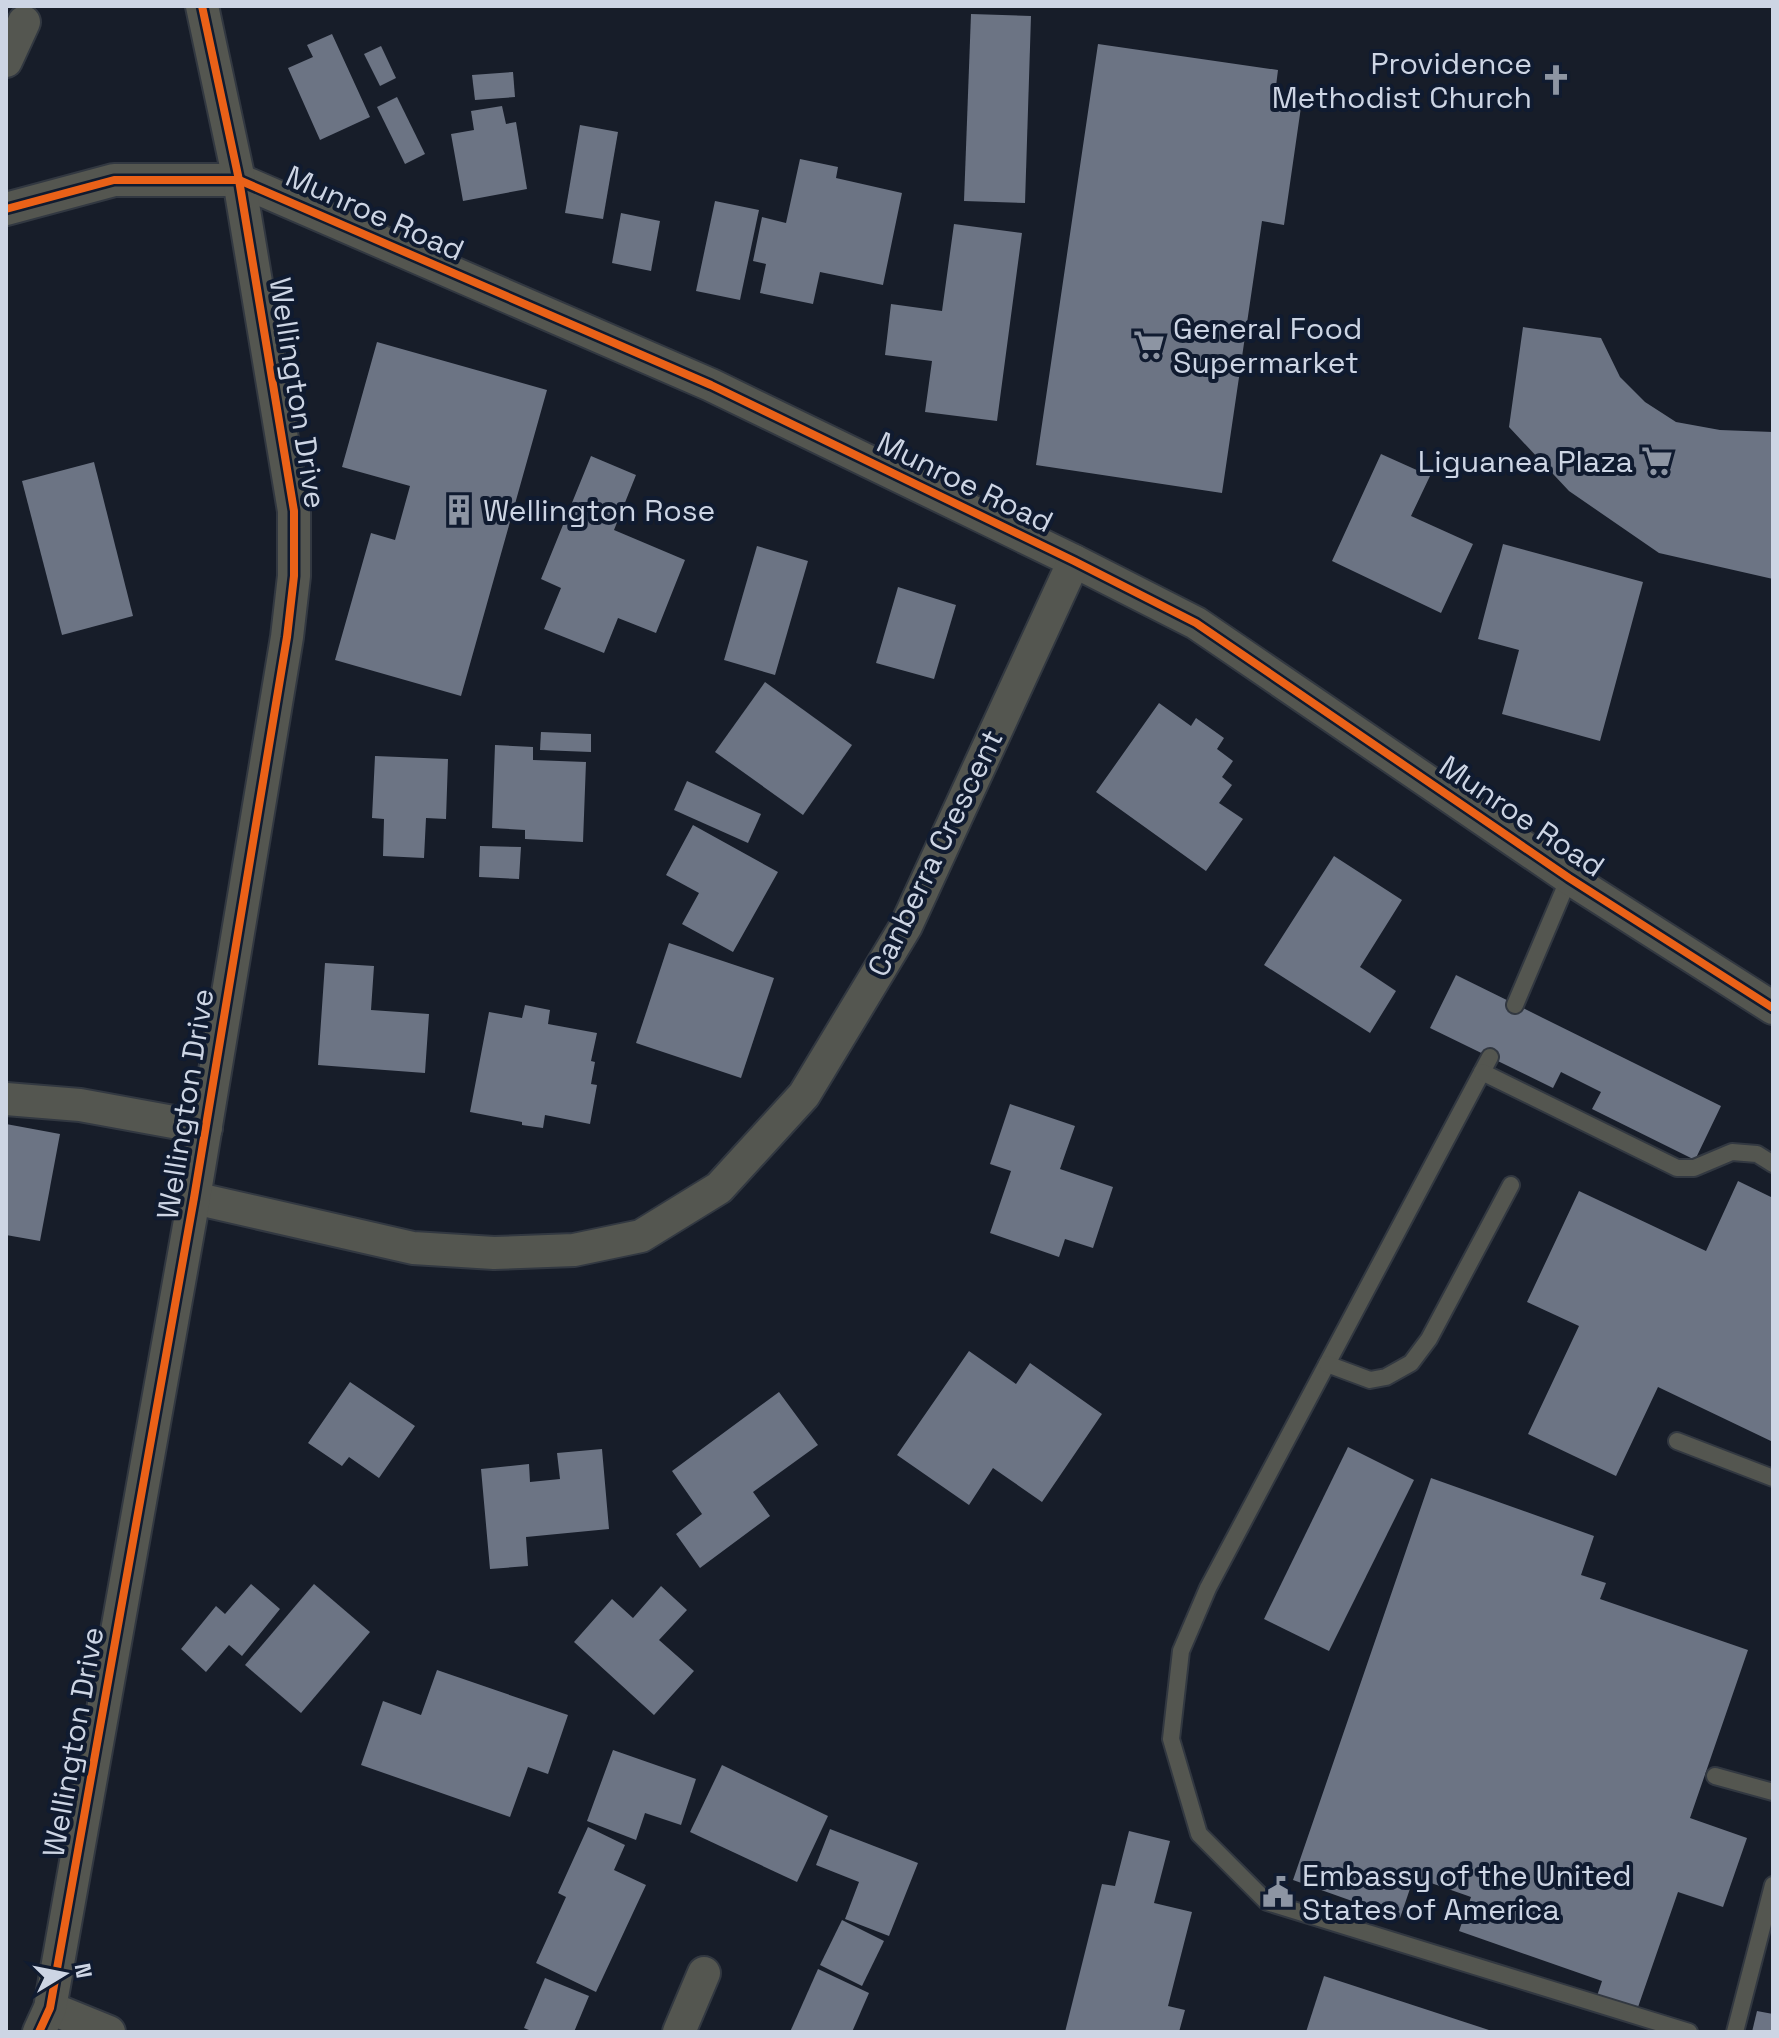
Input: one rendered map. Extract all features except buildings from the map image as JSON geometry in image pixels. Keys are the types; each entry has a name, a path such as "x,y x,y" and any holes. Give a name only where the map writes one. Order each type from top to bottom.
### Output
{"street":[{"name":"Munroe Road","path":"202,6 239,180 711,385 1196,623 1569,878 1773,1008"},
{"path":"6,61 24,22"},
{"path":"6,209 114,180 239,180"},
{"name":"Wellington Drive","path":"45,2020 194,1198 285,652 294,576 294,511 239,180"},
{"name":"Canberra Crescent","path":"194,1198 413,1248 494,1253 574,1250 641,1236 719,1188 804,1095 906,926 1074,561"},
{"path":"6,1099 80,1105 206,1128"},
{"path":"679,2032 704,1973"},
{"path":"45,2020 109,2032"}],"lane":[{"path":"1515,1005 1569,878"},
{"path":"1490,1057 1208,1588 1181,1651 1171,1739 1199,1834 1267,1902 1689,2032"},
{"path":"1482,1072 1677,1168 1694,1168 1732,1152 1757,1154 1773,1164"},
{"path":"1327,1364 1370,1380 1386,1377 1411,1363 1429,1339 1511,1185"},
{"path":"1677,1441 1773,1478"},
{"path":"1715,1776 1773,1792"},
{"path":"1735,2032 1773,1885"}],"cycle path":[{"path":"39,2032 50,2008 194,1198 287,637 294,576 294,511 239,180 202,6"},
{"path":"6,209 114,180 239,180 711,385 1196,623 1569,878 1773,1008"}],"place":[{"name":"Providence Methodist Church","path":"1556,80"},
{"name":"General Food Supermarket","path":"1149,345"},
{"name":"Liguanea Plaza","path":"1657,461"},
{"name":"Wellington Rose","path":"459,510"},
{"name":"Embassy of the United States of America","path":"1278,1892"}]}
